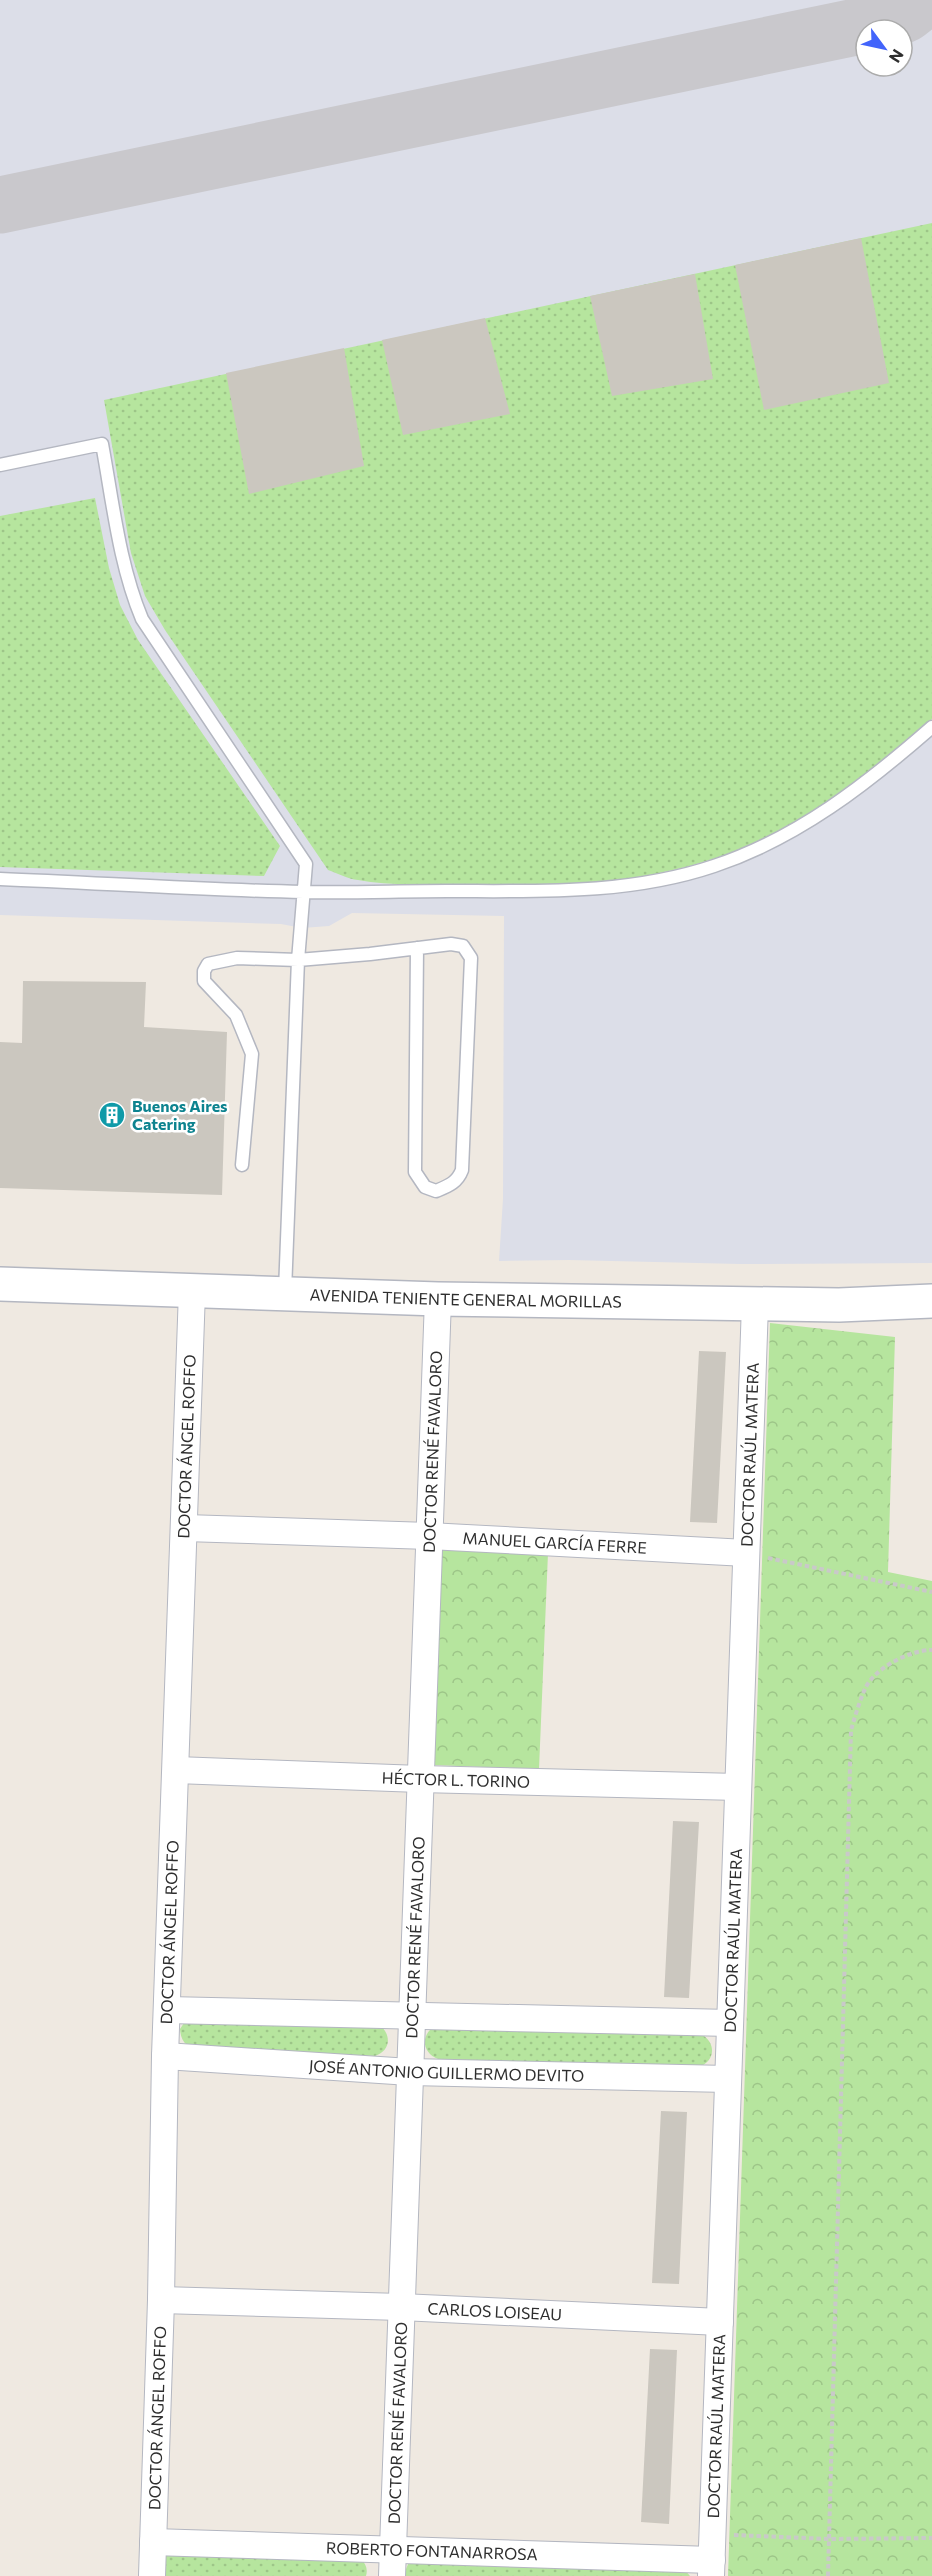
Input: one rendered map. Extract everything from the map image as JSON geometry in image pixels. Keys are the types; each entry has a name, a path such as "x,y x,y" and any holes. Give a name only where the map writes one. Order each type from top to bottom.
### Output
{"main road":[{"name":"AVENIDA TENIENTE GENERAL MORILLAS","path":"0,1284 438,1299 839,1305 932,1301"}],"street":[{"name":"DOCTOR ÁNGEL ROFFO","path":"152,2576 161,2300 165,2056 192,1291"},
{"name":"DOCTOR RENÉ FAVALORO","path":"392,2576 438,1299"},
{"name":"DOCTOR RAÚL MATERA","path":"712,2568 754,1304"},
{"name":"MANUEL GARCÍA FERRE","path":"185,1528 429,1536 746,1553"},
{"name":"HÉCTOR L. TORINO","path":"176,1770 738,1787"},
{"path":"167,2010 730,2023"},
{"name":"JOSÉ ANTONIO GUILLERMO DEVITO","path":"165,2056 410,2072 728,2079"},
{"name":"CARLOS LOISEAU","path":"161,2300 401,2307 720,2322"},
{"name":"ROBERTO FONTANARROSA","path":"153,2542 392,2550 712,2568"}],"lane":[{"path":"0,465 102,444 124,564 131,592 142,619 306,864 298,960 285,1294"},
{"path":"0,879 304,892 537,892 604,889 665,879 705,868 778,839 836,806 932,727"},
{"path":"242,1165 252,1053 236,1015 204,981 204,971 208,964 237,958 298,960 452,944 463,946 471,958 462,1170 459,1177 452,1184 436,1191 425,1187 415,1172 417,948"}],"path":[{"path":"746,1553 932,1592"},
{"path":"828,2576 851,1730 865,1687 887,1664 920,1650 932,1650"},
{"path":"713,2534 829,2539 932,2538"}],"shaded area":[{"path":"0,0 932,0 932,1263 740,1264 569,1260 499,1261 503,1199 504,916 352,913 329,926 302,928 281,924 0,915"}],"green space":[{"path":"932,223 932,719 860,782 793,826 749,846 703,862 656,874 608,882 511,887 383,883 354,879 328,870 165,630 145,596 131,553 104,400"},
{"path":"95,498 109,568 120,605 138,640 280,846 264,876 0,867 0,516"},
{"path":"770,1323 895,1337 888,1572 932,1581 932,2576 728,2576"},
{"path":"442,1549 548,1553 539,1769 433,1765"},
{"path":"186,2020 382,2027 387,2035 388,2044 380,2054 375,2056 200,2049 183,2041 180,2029"},
{"path":"435,2026 701,2034 710,2042 712,2052 708,2061 699,2067 438,2059 429,2053 425,2044 427,2034"},
{"path":"165,2552 361,2559 367,2573 366,2576 164,2576"},
{"path":"409,2562 685,2570 690,2576 403,2576"}],"building":[{"path":"861,238 889,383 764,410 735,265"},
{"path":"695,274 713,379 612,396 590,296"},
{"path":"485,318 510,414 403,435 382,340"},
{"path":"344,348 364,466 249,494 226,373"},
{"name":"Buenos Aires Catering","path":"23,981 146,982 144,1027 227,1032 222,1195 0,1188 0,1042 22,1043"},
{"path":"699,1351 726,1352 717,1523 690,1522"},
{"path":"673,1821 699,1822 689,1998 664,1997"},
{"path":"661,2111 687,2112 679,2284 652,2283"},
{"path":"650,2349 677,2350 669,2524 641,2522"}],"taxiway":[{"path":"0,205 894,19 907,13 923,0"}],"place":[{"name":"Buenos Aires Catering","path":"112,1115"}]}
